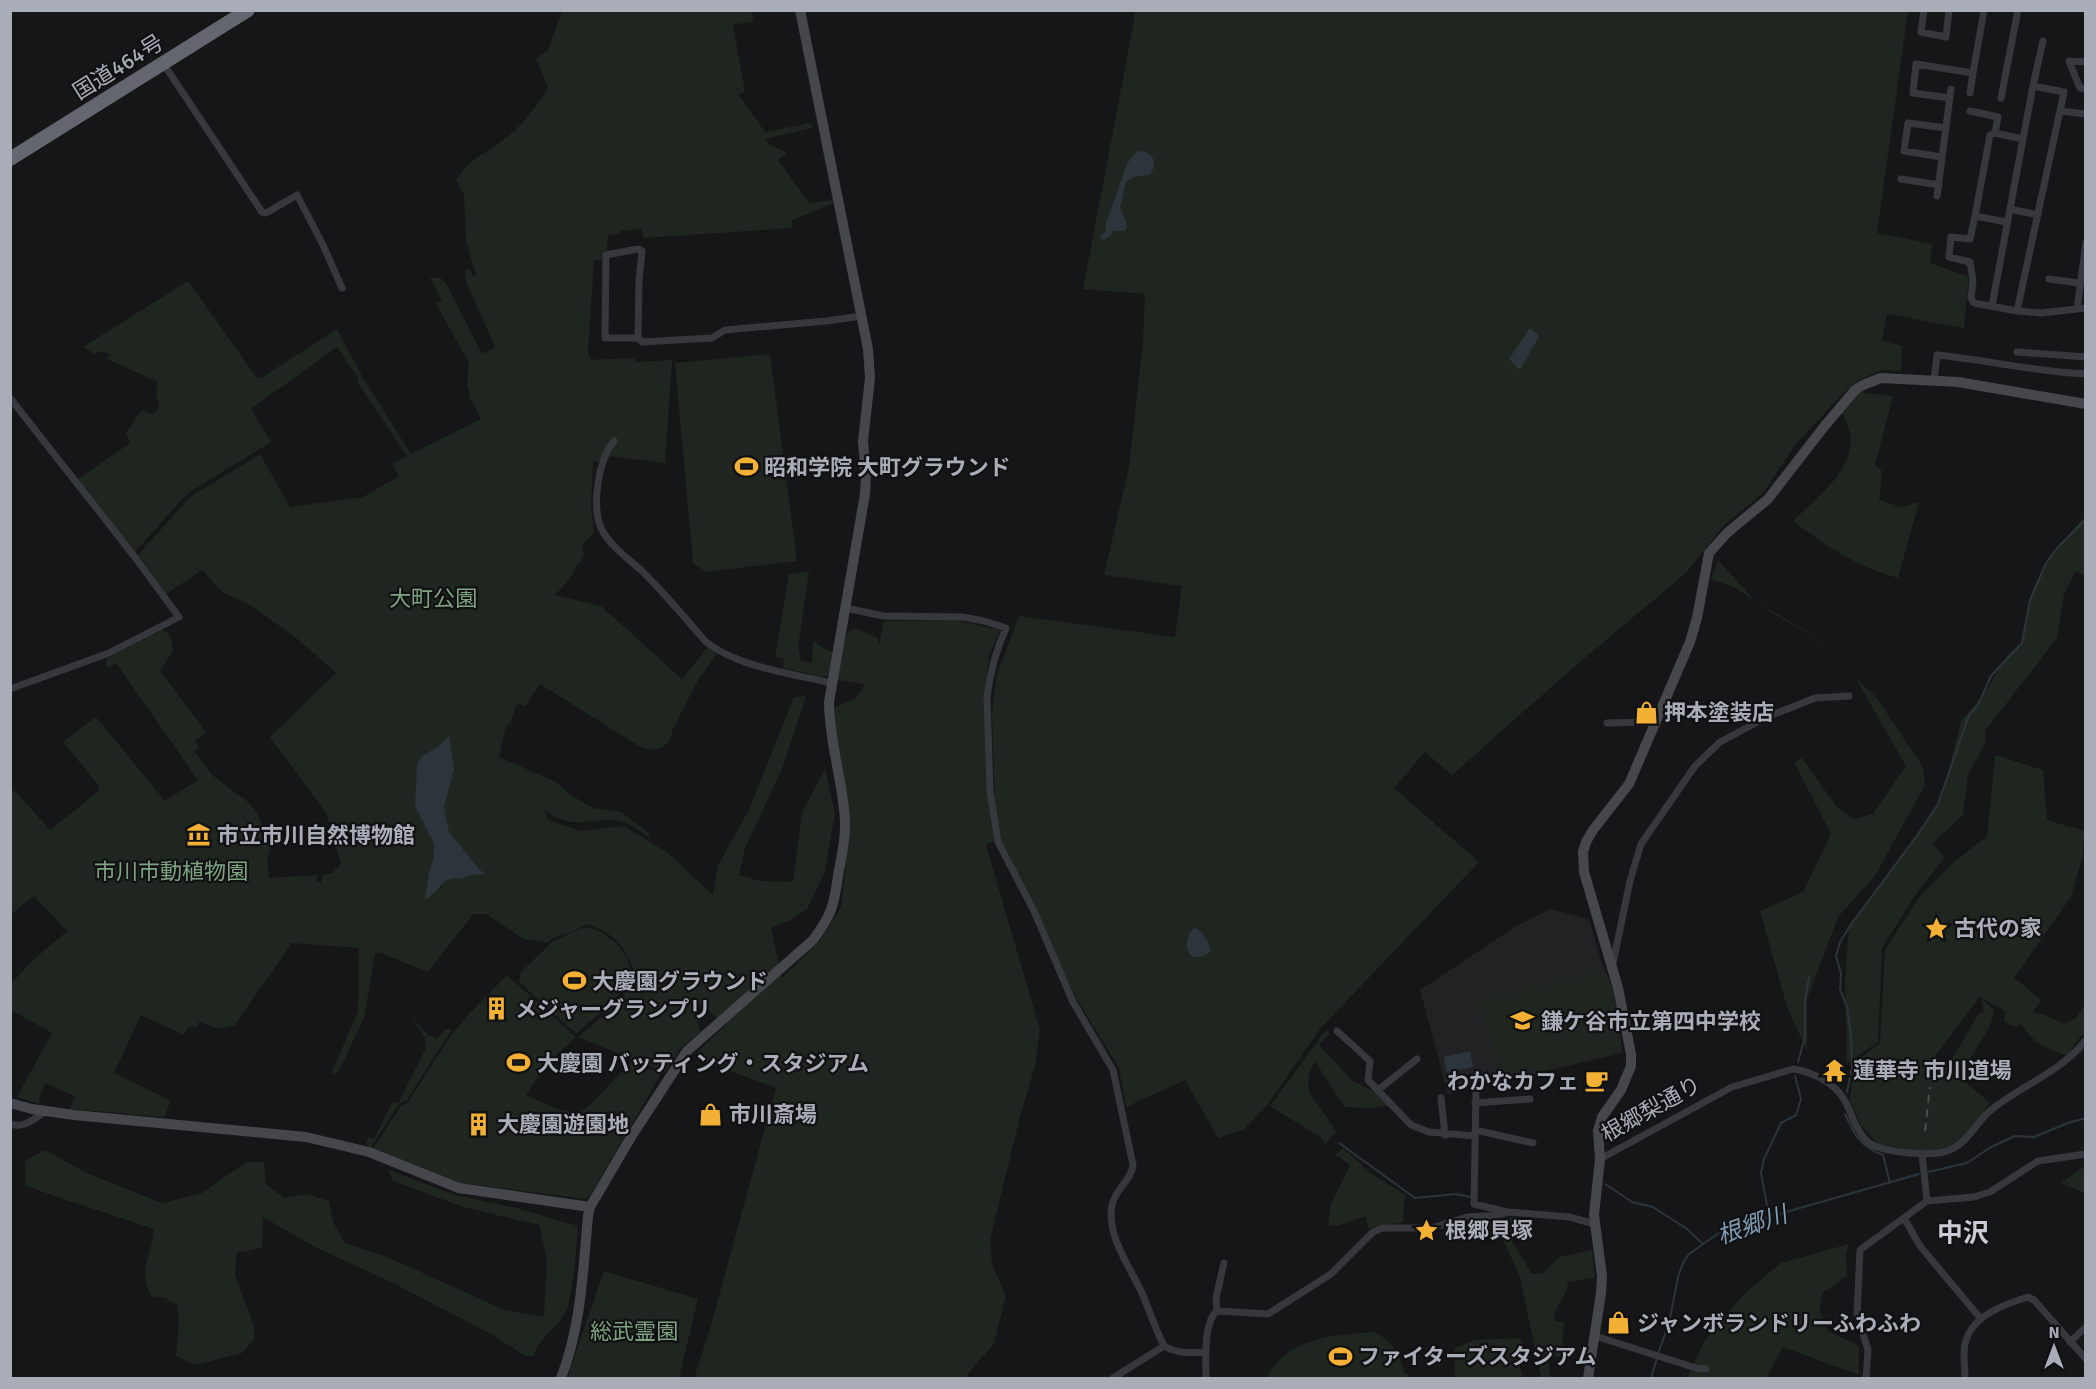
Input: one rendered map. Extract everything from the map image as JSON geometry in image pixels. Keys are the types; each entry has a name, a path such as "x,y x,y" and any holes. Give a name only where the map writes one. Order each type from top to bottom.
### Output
{"highway":[{"name":"国道464号","path":"10,159 248,10"}],"street":[{"path":"561,1378 570,1349 581,1293 590,1207 631,1137 687,1051 813,940 827,922 834,901 845,822 829,721 831,683 865,494 866,476 862,441 870,378 862,316 800,10"},
{"path":"1924,10 1921,32 1946,37 1949,10"},
{"path":"1970,93 1984,10"},
{"path":"2001,98 2018,10"},
{"path":"1992,306 2043,41"},
{"path":"2085,62 2069,61 2080,88 2085,89"},
{"path":"163,63 262,212 266,213 297,195 342,288"},
{"path":"1950,98 1913,93 1916,64 1973,73"},
{"path":"2017,311 2064,92 2033,86"},
{"path":"1937,196 1951,89"},
{"path":"1970,111 1998,117 1995,133"},
{"path":"2060,111 2085,114"},
{"path":"1942,157 1904,151 1908,123 1946,128"},
{"path":"2023,139 1995,133 1990,135 1970,239 1951,237 1949,257 1970,262 1973,280 1971,298 1974,303 2040,313 2085,308"},
{"path":"1900,179 1939,185"},
{"path":"2010,209 2038,215"},
{"path":"1975,216 2007,222"},
{"path":"2077,309 2085,243"},
{"path":"638,338 642,251 638,249 606,255 605,338 638,338 642,342 712,338 725,330 862,316"},
{"path":"2049,279 2079,283"},
{"path":"2018,352 2085,357"},
{"path":"1934,380 1937,355 1975,358 2085,374"},
{"path":"1600,1159 1598,1131 1602,1117 1621,1089 1631,1066 1625,1022 1612,965 1584,872 1583,852 1593,830 1629,784 1690,642 1709,554 1727,533 1768,499 1855,390 1881,378 1934,380 1991,387 2085,404"},
{"path":"10,398 179,617 109,653 10,688"},
{"path":"614,441 607,449 598,474 598,518 608,539 714,648 728,656 761,666 831,683"},
{"path":"844,608 884,616 949,615 984,621 1006,628 989,683 987,720 990,791 998,842 1034,911 1073,1002 1113,1070 1133,1165 1133,1172 1115,1195 1112,1204 1114,1234 1164,1346 1172,1351 1206,1352"},
{"path":"1612,965 1630,881 1641,844 1695,766 1720,742 1767,717 1815,698 1849,696"},
{"path":"1606,723 1654,722"},
{"path":"1337,1031 1370,1060 1368,1080 1411,1125 1445,1135 1475,1133 1533,1143"},
{"path":"1927,1201 1922,1154 1951,1151 1965,1141 1990,1111 2060,1065 2074,1054 2085,1040"},
{"path":"1378,1090 1417,1059"},
{"name":"根郷梨通り","path":"1588,1378 1602,1276 1594,1215 1600,1159 1732,1087 1793,1070 1803,1071 1823,1080 1841,1094 1861,1135 1870,1144 1882,1149 1922,1154"},
{"path":"1476,1088 1474,1204 1508,1212 1561,1215 1595,1224"},
{"path":"1441,1098 1445,1135"},
{"path":"1475,1103 1530,1099"},
{"path":"11,1104 46,1112 306,1137 369,1152 459,1188 590,1207"},
{"path":"10,1124 24,1125 46,1112"},
{"path":"1866,1378 1868,1350 1857,1315 1860,1250 1927,1201 1974,1197 1990,1192 2038,1161 2085,1154"},
{"path":"1206,1378 1209,1324 1212,1315 1217,1311 1268,1314 1331,1274 1372,1232 1383,1228 1432,1228 1467,1217 1499,1215 1508,1212"},
{"path":"1904,1218 1920,1246 1981,1319"},
{"path":"1217,1311 1216,1298 1224,1263"},
{"path":"1965,1378 1966,1337 1981,1319 2007,1303 2028,1297 2034,1300 2085,1359"},
{"path":"2070,1342 2085,1326"},
{"path":"1595,1336 1695,1368 1706,1369"},
{"path":"1113,1378 1164,1346"}],"shaded area":[{"path":"1139,151 1151,156 1154,167 1149,175 1133,177 1126,182 1120,208 1127,228 1124,231 1114,231 1102,241 1100,236 1106,231 1106,223 1127,164"},
{"path":"1530,328 1539,336 1520,370 1509,359"},
{"path":"449,736 454,769 444,807 449,832 485,874 449,879 425,899 429,872 434,858 434,844 415,806 417,765 421,757 440,745"},
{"name":"鎌ケ谷市立第四中学校","path":"1551,909 1589,919 1601,961 1613,989 1623,1053 1448,1094 1420,990 1516,926"},
{"path":"1194,928 1203,934 1210,948 1211,951 1204,956 1192,956 1187,947 1189,934"},
{"path":"1470,1051 1473,1067 1447,1073 1444,1057"}],"green space":[{"path":"562,11 752,11 754,21 733,25 745,92 738,94 765,132 811,123 813,128 766,139 768,144 787,153 778,160 809,203 832,200 834,203 792,220 792,228 644,238 642,229 620,231 620,233 608,235 607,251 604,252 603,260 594,260 588,352 591,360 634,358 636,362 672,360 665,463 610,456 604,464 593,461 591,508 594,533 582,545 584,554 576,565 574,573 555,595 601,606 682,679 708,647 717,654 698,680 669,741 662,747 642,748 540,684 525,706 517,704 510,724 506,726 499,757 554,781 571,795 593,808 621,812 650,834 648,837 630,825 614,820 565,821 545,810 547,819 580,831 624,826 668,853 713,895 718,865 749,810 794,697 806,696 782,769 745,848 739,875 760,881 793,882 802,812 825,769 835,813 825,872 807,909 791,920 771,928 782,978 820,941 841,908 850,825 835,732 834,708 855,699 865,684 837,680 846,634 854,628 878,638 879,645 884,621 954,620 1000,630 989,656 984,701 987,785 994,841 986,845 1040,1030 1035,1065 990,1240 992,1265 1006,1295 994,1344 966,1378 694,1378 710,1329 776,1088 700,1060 697,1052 726,1025 700,1004 694,1005 700,1032 681,1048 665,1073 578,1037 619,1000 632,983 634,976 630,962 619,943 605,932 587,924 570,933 555,937 547,943 524,939 486,914 473,914 428,972 379,952 375,954 364,1018 339,1071 333,1074 358,1011 359,948 292,943 234,1026 219,1029 199,1022 196,1028 189,1026 184,1035 141,1015 114,1073 171,1101 164,1117 70,1109 75,1096 45,1083 39,1104 17,1097 52,1033 11,1010 11,984 32,961 67,931 34,896 11,914 11,792 14,790 50,830 99,791 99,786 63,742 96,717 165,801 198,780 116,663 109,668 106,665 106,659 162,630 168,634 172,641 173,651 160,671 206,732 195,741 199,747 195,752 212,775 248,802 258,815 271,845 267,860 269,878 317,875 317,882 321,883 322,875 332,873 341,864 326,813 270,737 336,673 295,637 250,605 222,592 202,570 166,594 138,555 190,497 260,454 290,507 363,497 399,476 392,464 407,456 337,347 251,409 271,442 187,494 134,553 77,480 130,443 126,433 142,410 151,414 156,412 159,406 156,393 158,382 107,359 109,354 100,351 95,354 83,347 188,281 257,378 261,378 337,329 363,378 411,454 481,419 471,400 467,385 469,363 436,304 442,300 430,278 441,278 448,287 482,354 495,347 467,284 465,272 470,269 473,276 476,275 466,241 464,195 456,181 471,162 516,129 548,87 536,59 548,50"},
{"path":"1134,11 1908,11 1877,233 1932,244 1930,263 1969,277 1964,328 1887,314 1882,341 1902,346 1901,371 1882,370 1861,379 1846,390 1796,444 1763,493 1724,525 1687,572 1567,673 1452,775 1425,752 1394,788 1479,862 1320,1029 1268,1104 1243,1130 1218,1138 1185,1080 1126,1107 1119,1068 1076,998 1001,842 995,807 992,713 997,674 1019,616 1175,637 1182,586 1104,575 1129,467 1143,341 1145,294 1083,289 1134,21"},
{"path":"770,354 797,561 706,572 693,563 675,363"},
{"path":"1858,392 1893,396 1875,465 1882,471 1879,500 1901,507 1919,502 1898,578 1842,555 1793,521 1840,473 1847,459 1850,444 1849,429 1841,412"},
{"path":"2085,516 2085,576 2076,571 2064,594 2057,638 1985,731 1986,742 1968,775 1963,815 1933,843 1944,858 1916,894 1882,948 1878,1042 1847,1063 1845,980 1849,925 1941,801 1961,721 1984,694 2007,656 2022,641 2030,600 2048,559"},
{"path":"1718,560 1755,601 1806,631 1847,669 1806,632 1777,616 1734,587 1711,579"},
{"path":"809,571 798,647 801,661 812,663 813,641 833,652 828,675 824,677 783,668 784,659 775,657 789,574"},
{"path":"1855,677 1876,697 1923,767 1925,785 1875,876 1838,917 1807,999 1807,1051 1787,1007 1760,911 1803,892 1831,834 1794,762 1802,758 1836,806 1854,819 1873,814 1906,766"},
{"path":"1995,755 2043,770 2047,820 2085,831 2082,858 2071,897 2014,978 2042,1000 2033,1012 2064,1024 2076,1018 2085,1004 2085,1034 2066,1055 2058,1053 2034,1039 2020,1023 2016,1027 2004,1022 2005,1011 1980,997 1935,1056 1948,1066 1979,1013 1984,1012 1981,998 1994,1010 1988,1029 1968,1063 1965,1082 1990,1103 1960,1141 1948,1149 1926,1152 1880,1145 1862,1127 1850,1101 1854,1063 1880,1043 1885,950 1920,896 1953,863 1987,836"},
{"name":"大慶園グラウンド","path":"583,928 597,930 616,943 628,961 631,972 629,981 620,994 576,1034 519,982 521,972 553,941"},
{"path":"1603,970 1612,990 1621,1051 1536,1072 1534,1067 1504,1073 1498,1063 1479,1000"},
{"path":"507,975 576,1037 544,1067 526,1095 559,1110 575,1112 587,1108 632,1061 661,1074 586,1199 461,1183 373,1148 401,1106 408,1102 449,1038"},
{"path":"411,1018 428,1035 437,1039 446,1029 452,1029 407,1100 399,1104 371,1147 366,1145 368,1137 374,1139 392,1103 399,1102 426,1048 425,1037"},
{"path":"1325,1031 1330,1033 1319,1045 1353,1081 1378,1094 1388,1106 1344,1107 1315,1061 1308,1083 1309,1091 1336,1132 1325,1144 1320,1137 1270,1106"},
{"path":"1343,1148 1372,1174 1406,1195 1403,1222 1368,1228 1366,1216 1336,1226 1328,1225 1331,1204 1350,1165 1335,1155"},
{"path":"45,1150 89,1174 162,1203 202,1193 246,1162 264,1162 266,1184 284,1198 307,1194 329,1201 333,1222 345,1243 387,1257 505,1310 544,1317 547,1260 539,1225 463,1207 393,1181 389,1170 455,1195 513,1207 578,1226 570,1297 564,1315 540,1343 533,1356 525,1356 493,1335 387,1280 317,1248 263,1217 262,1248 237,1253 235,1275 254,1327 254,1339 242,1353 196,1365 176,1356 179,1321 177,1305 165,1298 151,1296 146,1285 145,1272 154,1229 25,1185 25,1161"},
{"path":"2085,1166 2085,1193 2061,1183"},
{"path":"1514,1217 1516,1230 1512,1241 1532,1274 1542,1273 1560,1257 1592,1250 1595,1278 1568,1282 1555,1313 1554,1320 1564,1323 1561,1357 1549,1356 1549,1373 1552,1378 1541,1378 1520,1277 1501,1236 1446,1228"},
{"path":"1849,1244 1846,1255 1847,1276 1822,1293 1820,1311 1828,1331 1859,1346 1859,1375 1783,1347 1766,1378 1687,1378 1705,1340 1744,1294 1781,1263"},
{"name":"総武霊園","path":"604,1271 698,1299 679,1378 567,1378"},
{"name":"ファイターズスタジアム","path":"1375,1332 1395,1349 1405,1374 1409,1374 1410,1378 1267,1378 1275,1364 1299,1346 1328,1337"},
{"path":"1520,1338 1527,1353 1517,1357 1523,1378 1455,1377 1454,1348 1475,1340"}],"waterway":[{"path":"1847,1092 1852,1067 1851,1037 1847,1007 1840,989 1841,973 1836,957 1840,942 1938,804 1969,715 1978,705 1991,676 2022,643 2030,600 2046,563 2058,547 2086,519"},
{"path":"1798,1062 1805,1037 1805,1001 1809,977"},
{"path":"1769,1216 1761,1173 1764,1159 1781,1123 1796,1115 1801,1099 1795,1076"},
{"path":"1845,1114 1859,1139 1869,1148 1883,1155 1890,1183"},
{"name":"根郷川","path":"1928,1172 1967,1163 1991,1147 2015,1136 2034,1137 2086,1118"},
{"path":"1339,1143 1415,1198 1456,1194 1470,1197"},
{"name":"根郷川","path":"1658,1354 1669,1323 1683,1263 1689,1254 1723,1230 1919,1174"},
{"path":"1605,1184 1632,1202 1653,1207 1687,1229 1702,1243"},
{"name":"根郷川","path":"1651,1378 1657,1358"}],"railway":[{"path":"1925,1131 1930,1087"}],"place":[{"name":"昭和学院 大町グラウンド","path":"746,467"},
{"name":"押本塗装店","path":"1646,712"},
{"name":"市立市川自然博物館","path":"199,835"},
{"name":"古代の家","path":"1936,928"},
{"name":"大慶園グラウンド","path":"574,981"},
{"name":"メジャーグランプリ","path":"497,1009"},
{"name":"鎌ケ谷市立第四中学校","path":"1523,1021"},
{"name":"大慶園 バッティング・スタジアム","path":"519,1063"},
{"name":"蓮華寺 市川道場","path":"1835,1070"},
{"name":"わかなカフェ","path":"1597,1081"},
{"name":"市川斎場","path":"711,1114"},
{"name":"大慶園遊園地","path":"479,1124"},
{"name":"根郷貝塚","path":"1427,1230"},
{"name":"ジャンボランドリーふわふわ","path":"1619,1323"},
{"name":"ファイターズスタジアム","path":"1340,1356"}],"district":[{"name":"中沢","path":"1963,1234"}],"park label":[{"name":"大町公園","path":"433,598"},
{"name":"市川市動植物園","path":"171,871"}]}
